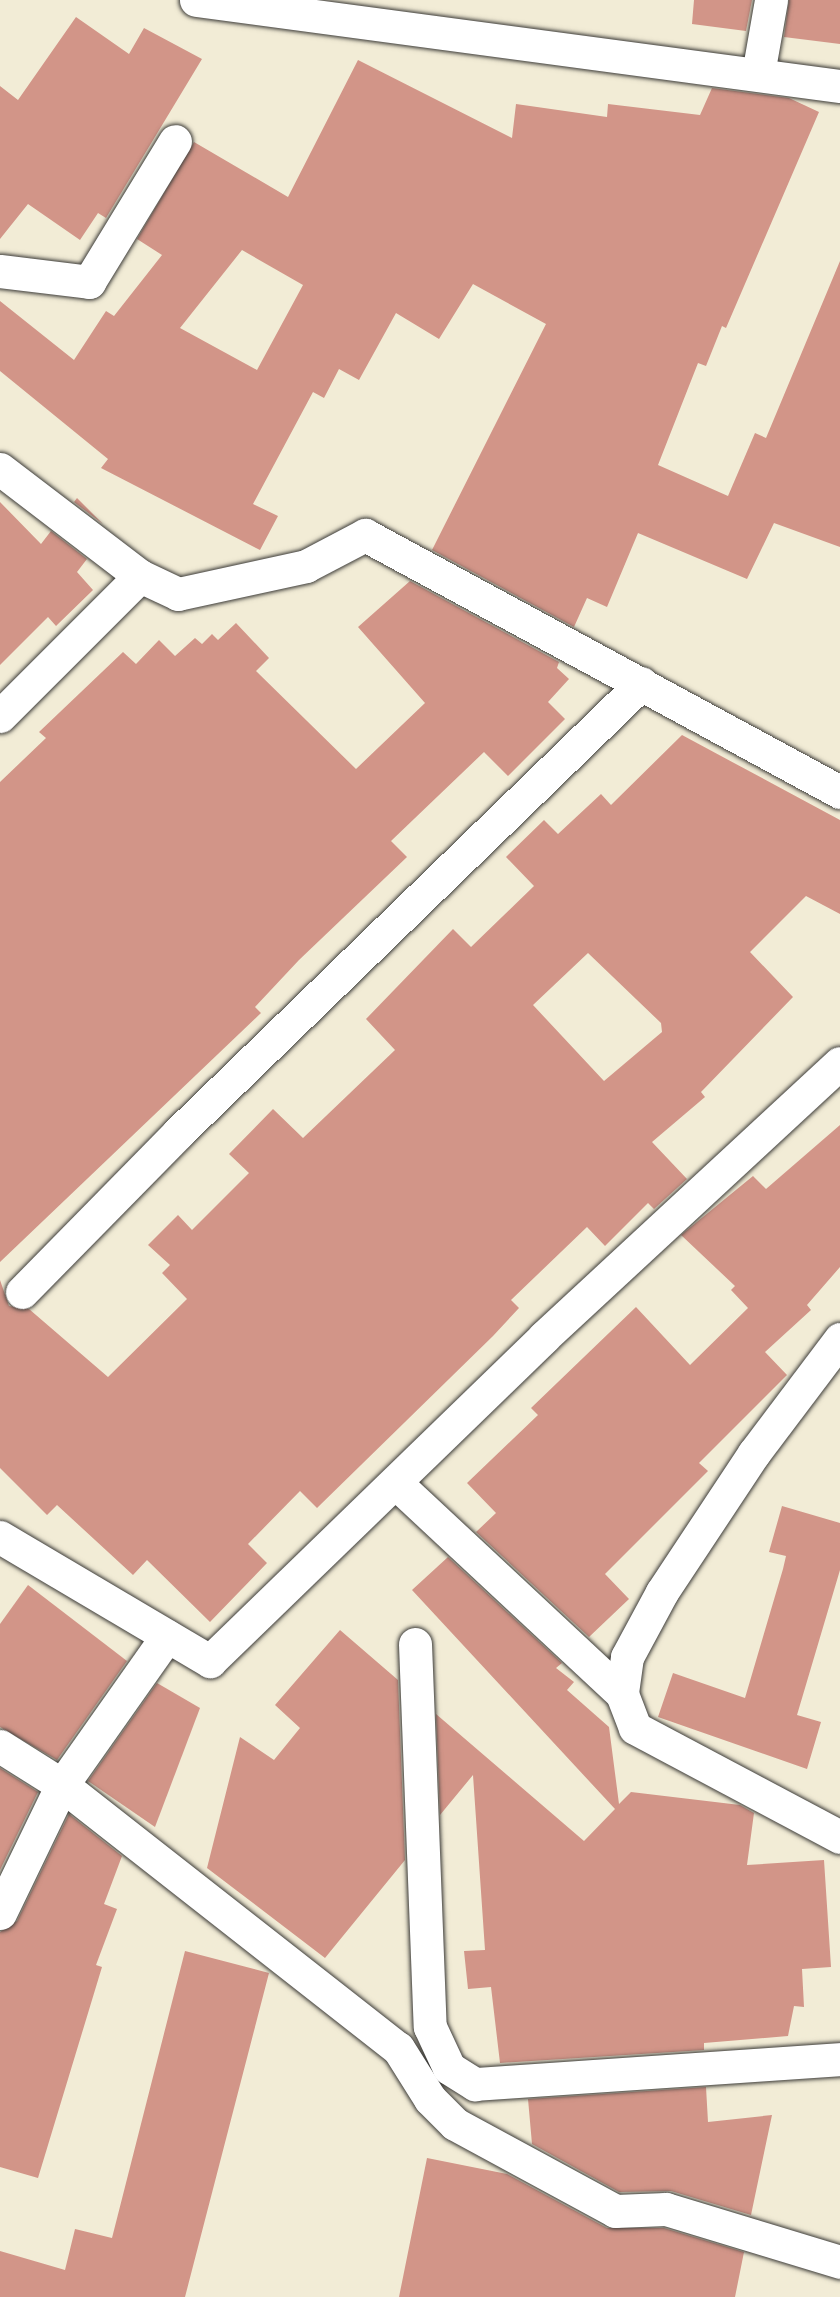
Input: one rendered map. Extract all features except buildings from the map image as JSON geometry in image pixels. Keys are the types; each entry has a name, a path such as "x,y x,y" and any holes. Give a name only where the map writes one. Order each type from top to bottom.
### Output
{"street":[{"path":"196,0 840,86"},
{"path":"758,74 771,0"},
{"path":"0,271 89,282 175,141"},
{"path":"0,469 140,576 178,594 306,566 365,535 840,792"},
{"path":"0,716 140,576"},
{"path":"22,1292 178,1133 642,683"},
{"path":"0,1537 210,1661 398,1485 544,1337 840,1063"},
{"path":"622,1694 627,1657 662,1592 754,1452 840,1339"},
{"path":"398,1485 622,1694 635,1728 840,1837"},
{"path":"0,1913 62,1785 167,1636"},
{"path":"415,1644 430,2027 449,2068 475,2084 840,2059"},
{"path":"0,1746 62,1785 398,2048 430,2099 455,2124 615,2211 666,2209 840,2262"}]}
